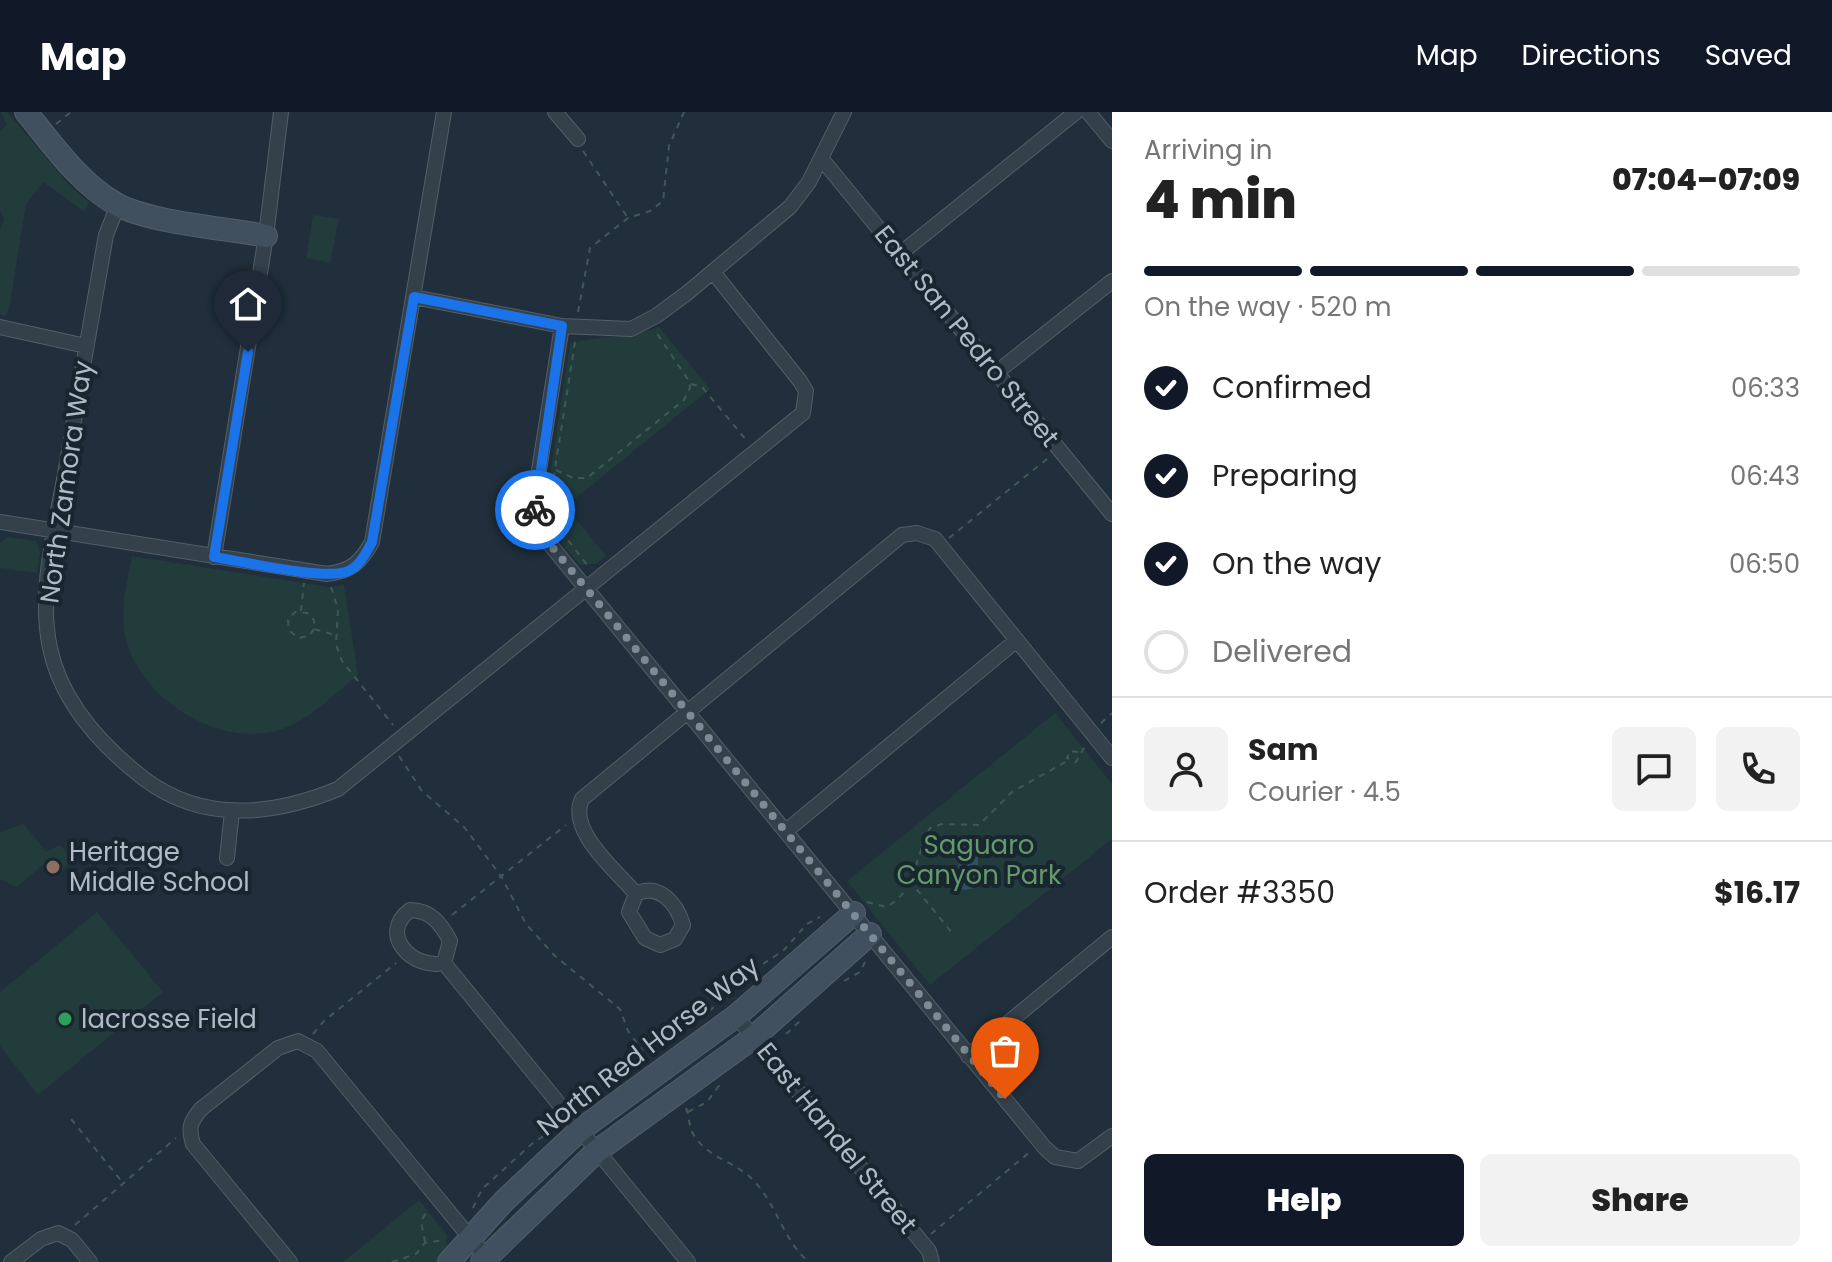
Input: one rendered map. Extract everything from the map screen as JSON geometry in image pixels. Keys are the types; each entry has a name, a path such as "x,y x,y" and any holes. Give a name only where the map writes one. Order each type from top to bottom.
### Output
{"street":[{"path":"26,112 68,164 118,205 145,215 266,236"},
{"path":"214,557 266,236 281,112"},
{"path":"0,522 327,574 347,572 362,560 372,542 444,112"},
{"path":"555,112 578,139"},
{"path":"414,297 562,326 631,329 651,319 713,272 790,207 821,158 844,112"},
{"path":"900,254 1076,112"},
{"path":"1088,112 1112,141"},
{"name":"East San Pedro Street","path":"821,158 1112,514"},
{"name":"North Zamora Way","path":"118,205 106,235 55,532 46,616 50,649 64,689 113,754 158,790 203,807 232,811 286,808 338,789 796,420 806,403 800,381 713,272"},
{"path":"997,372 1112,281"},
{"path":"562,326 540,466 536,519 548,542 687,714 855,910 870,934 1041,1143 1055,1157 1067,1161 1086,1157 1112,1136"},
{"path":"0,327 86,346"},
{"path":"636,894 574,816 582,799 902,535 917,533 935,539 1101,737 1112,758"},
{"path":"786,831 1017,640"},
{"path":"227,858 232,811"},
{"name":"North Red Horse Way","path":"449,1262 465,1231 569,1130 736,1016 855,910"},
{"name":"North Red Horse Way","path":"486,1260 597,1151 683,1102 870,934"},
{"path":"968,1056 1112,937"},
{"path":"444,963 569,1130 597,1151 688,1262"},
{"name":"East Handel Street","path":"736,1016 922,1242 932,1262"},
{"path":"290,1262 185,1134 201,1109 278,1048 305,1038 486,1260"},
{"path":"11,1262 41,1239 58,1233 72,1240 90,1262"}],"path":[{"path":"578,139 588,163 628,218"},
{"path":"651,319 664,349 690,384 702,387 749,443"},
{"path":"540,466 573,478 587,478 679,405 689,393 690,384"},
{"path":"949,538 1048,458"},
{"path":"301,611 311,616 314,629 309,636 298,638 289,630 288,620 301,611 304,582"},
{"path":"331,585 338,609 337,635 342,661 396,729"},
{"path":"314,629 337,635"},
{"path":"1069,760 1070,751 1078,752 1101,737 1112,713"},
{"path":"855,910 866,902 880,907 893,904 909,880 930,828 942,824 979,825 1012,792 1069,760 1078,760 1078,752"},
{"path":"398,755 422,791 449,811 501,876 526,924 576,974 620,1009 628,1031 643,1051"},
{"path":"449,918 574,816"},
{"path":"909,880 953,934"},
{"path":"638,1055 696,1021 739,980 784,950 807,924 826,916"},
{"path":"305,1038 399,960"},
{"path":"727,1077 707,1102 683,1102 695,1138 717,1158 753,1179 779,1215 794,1247 809,1262"},
{"path":"71,1119 124,1184"},
{"path":"392,1262 416,1254 425,1243 465,1231 474,1200 482,1189 548,1132 569,1130"},
{"path":"75,1225 185,1134"},
{"path":"922,1242 1041,1143"},
{"path":"425,1243 421,1221 428,1210"}],"green space":[{"path":"0,112 7,112 70,186 89,202 85,212 43,182 26,204 9,310 5,317 0,314 0,229 4,219 0,210 0,131 7,125"},
{"path":"313,215 339,219 330,263 306,258"},
{"path":"659,327 710,389 572,501 572,514 606,556 596,564 580,565 554,534 545,510 570,344"},
{"path":"7,537 36,541 40,552 37,573 0,568 0,543"},
{"path":"132,556 329,587 344,585 358,675 318,709 295,723 271,732 248,734 200,722 158,693 130,653 123,611"},
{"name":"Saguaro Canyon Park","path":"1055,713 1112,784 1112,839 930,985 847,881"},
{"path":"24,824 46,852 60,845 68,854 67,866 56,875 45,863 17,887 0,879 0,832"},
{"name":"lacrosse Field","path":"97,912 163,992 38,1095 0,1046 0,992"},
{"path":"419,1200 447,1235 446,1243 452,1248 442,1262 343,1262"}],"water":[{"path":"970,846 978,852 978,881 972,889 962,890 953,879 959,865 953,858 954,847"}],"way so far":[{"path":"535,510 536,519 548,542 1005,1099"}],"place":[{"name":"Heritage Middle School","path":"53,867"},
{"name":"lacrosse Field","path":"65,1019"}],"route":[{"path":"248,352 214,557 327,574 347,572 362,560 372,542 414,297 562,326 535,510"}]}
